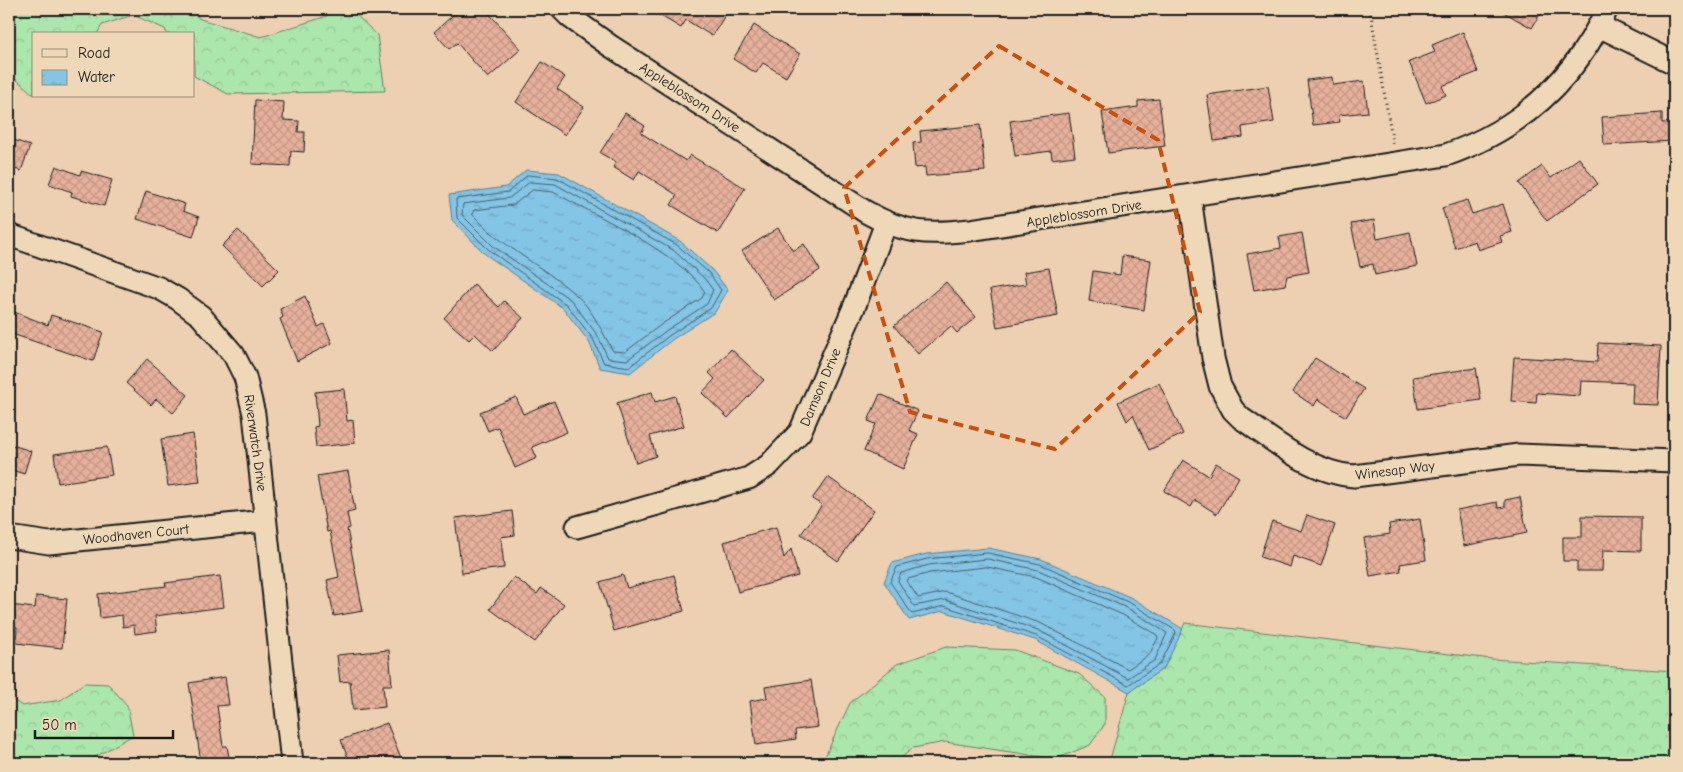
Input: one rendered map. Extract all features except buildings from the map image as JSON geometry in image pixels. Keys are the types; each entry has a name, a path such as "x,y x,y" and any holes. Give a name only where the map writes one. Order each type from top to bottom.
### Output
{"street":[{"name":"Appleblossom Drive","path":"562,9 570,18 609,44 886,224 908,231 941,233 1190,197 1396,165 1446,155 1473,146 1500,132 1525,115 1554,89 1579,59 1603,17"},
{"path":"1603,17 1674,63"},
{"name":"Winesap Way","path":"1190,197 1212,349 1220,386 1233,410 1242,418 1314,464 1341,475 1354,476 1519,455 1674,461"},
{"name":"Damson Drive","path":"577,527 749,478 769,465 792,444 810,414 886,224"},
{"name":"Riverwatch Drive","path":"9,235 159,288 201,316 219,334 234,355 249,389 254,414 264,521 292,763"},
{"name":"Woodhaven Court","path":"9,537 49,543 264,521"}],"path":[{"path":"1370,9 1396,165"}],"highlighted area":[{"path":"999,46 1158,140 1200,312 1055,449 910,412 844,188"}],"green space":[{"path":"9,9 192,9 200,19 261,37 324,17 340,9 350,9 377,35 385,91 228,94 195,77 195,32 166,32 165,29 133,15 102,25 98,32 32,32 32,93 9,73"},
{"path":"1185,623 1492,659 1674,671 1674,763 1109,763 1129,692 1164,668"},
{"path":"946,647 1015,650 1079,674 1105,697 1105,724 1090,745 1056,759 945,742 913,748 895,763 822,763 850,703 897,664"},
{"path":"84,683 108,684 127,705 133,735 85,763 9,763 9,697 22,706 61,700"}],"water":[{"path":"526,170 559,173 680,241 712,270 728,290 715,312 673,339 630,373 600,368 589,342 563,308 485,254 452,220 449,195 506,187"},
{"path":"988,548 1041,559 1132,598 1183,629 1164,668 1129,692 1035,640 943,611 909,620 884,582 892,563 926,554"}]}
